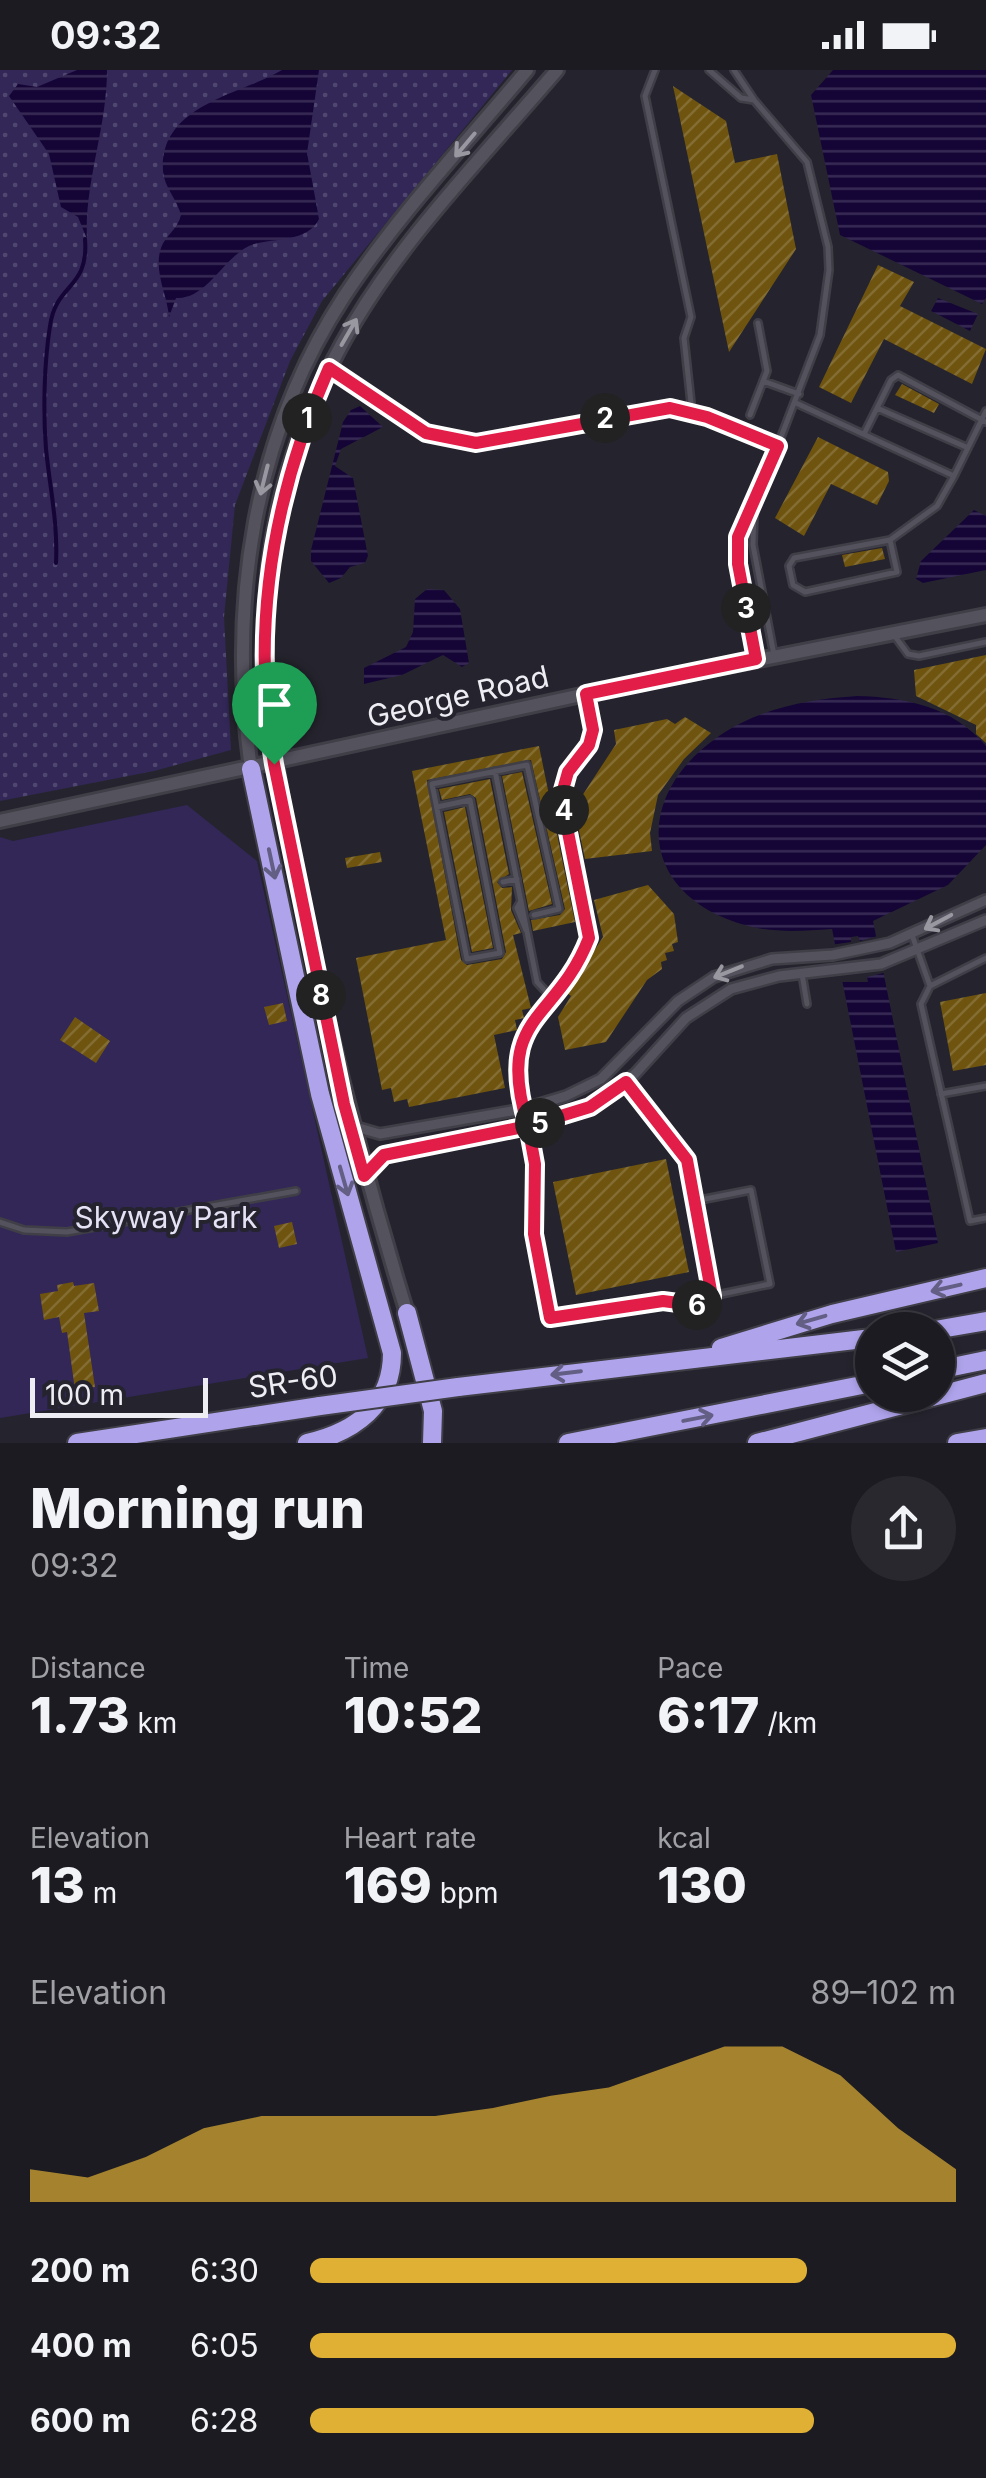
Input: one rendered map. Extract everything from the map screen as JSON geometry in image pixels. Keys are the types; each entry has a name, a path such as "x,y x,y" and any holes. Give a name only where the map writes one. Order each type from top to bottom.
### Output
{"highway":[{"path":"251,769 320,1094 392,1352 388,1385 373,1409 350,1428 307,1443"},
{"path":"698,1357 832,1314 986,1278"},
{"path":"407,1314 433,1410 432,1443"},
{"path":"955,1326 986,1321"},
{"path":"698,1357 855,1340"},
{"name":"SR-60","path":"77,1443 320,1406 698,1357"},
{"path":"955,1366 986,1360"},
{"path":"757,1443 986,1383"},
{"path":"568,1443 855,1386"},
{"path":"957,1443 986,1438"}],"main road":[{"path":"251,769 242,678 245,580 259,498 287,409 322,332 362,271 527,70"},
{"path":"407,1314 350,1125 274,764 263,658 270,560 288,476 329,368 401,256 557,70"},
{"name":"George Road","path":"0,821 586,694 986,615"}],"street":[{"path":"350,1125 380,1134 523,1109 566,1096 601,1078 678,1000 714,977 772,958 823,956 890,943 986,900"},
{"path":"364,1176 384,1155 528,1126 590,1107 626,1082 676,1027 708,1002 745,984 896,960 986,920"}],"lane":[{"path":"654,70 645,96 691,317 684,338 692,412"},
{"path":"709,70 742,98 754,100"},
{"path":"734,70 807,162 828,247 820,335 755,505 740,529 738,546 756,659"},
{"path":"750,414 767,371 758,323"},
{"path":"329,368 426,433 476,443 654,409 692,412 778,446"},
{"path":"864,434 898,375 984,420"},
{"path":"762,381 799,394"},
{"path":"796,402 954,476"},
{"path":"877,408 967,448"},
{"path":"890,540 897,572 805,592 793,584 789,566 794,558 890,540 937,506 986,411"},
{"path":"755,505 753,544 774,655"},
{"path":"892,632 908,654 920,656 984,642"},
{"path":"586,694 593,730 589,745 568,772 561,797 589,938 523,1038 515,1074 535,1164 534,1234 550,1318 663,1301 701,1306 712,1296 770,1284 752,1190 694,1201"},
{"path":"437,807 470,800 500,953 468,959 432,784 527,765 559,909 534,915"},
{"path":"496,772 537,982 552,996"},
{"path":"502,882 517,879"},
{"path":"912,935 930,986"},
{"path":"986,958 930,986 920,1004 970,1221 986,1218"},
{"path":"802,974 807,1004"},
{"path":"626,1082 687,1160 712,1296"},
{"path":"941,1094 986,1086"},
{"path":"0,1222 24,1230 67,1232 296,1191"}],"green space":[{"path":"0,70 512,70 322,301 290,361 235,505 224,617 231,750 154,771 0,801"},
{"name":"Skyway Park","path":"187,805 257,861 368,1358 0,1418 0,837 13,841"}],"shaded area":[{"path":"77,70 107,70 87,239 78,217 61,207 49,154 9,96 18,84 37,87"},
{"path":"282,70 319,70 307,153 319,219 307,232 244,249 198,292 176,298 169,317 159,257 181,215 164,177 165,149 174,131 205,105"},
{"path":"833,70 986,70 986,298 982,304 840,235 811,95"},
{"path":"938,298 978,314 970,331 931,311"},
{"path":"360,406 383,427 341,449 335,466 353,478 368,556 365,563 350,567 341,578 329,583 311,561 311,550 343,422 351,410"},
{"path":"974,510 986,516 986,570 923,583 916,579 921,561"},
{"path":"427,589 444,590 460,609 469,663 462,667 443,655 402,675 364,684 364,668 406,647 413,632 415,599"},
{"path":"857,696 910,702 944,713 986,746 986,845 948,885 873,921 938,1243 896,1252 832,929 769,930 712,912 685,893 667,869 659,843 660,815 671,787 690,760 719,736 751,718 785,707"}],"pier":[{"path":"881,935 888,972 867,977 868,982 837,982 830,945 851,942 851,937 858,936 860,941"}],"building":[{"path":"673,86 726,121 735,163 777,154 796,249 729,352"},
{"path":"878,265 914,282 900,306 986,349 972,384 884,339 851,403 819,387"},
{"path":"902,384 939,404 934,413 895,395"},
{"path":"818,437 888,472 889,481 877,505 831,484 804,536 775,518"},
{"path":"882,548 885,559 845,567 842,555"},
{"path":"986,655 986,743 976,734 976,725 916,696 914,670"},
{"path":"685,717 711,733 684,759 658,795 650,833 652,851 585,859 572,798 582,796 616,744 614,730 667,719 675,724"},
{"path":"539,746 575,922 533,931 531,920 560,915 565,909 531,760 427,780 461,960 467,965 502,959 506,952 476,798 470,794 442,800 439,789 490,779 509,874 497,882 502,888 512,887 511,910 521,933 513,935 531,1008 522,1010 524,1018 515,1020 517,1030 494,1035 505,1088 409,1107 407,1099 394,1102 391,1088 382,1090 356,958 446,940 412,771"},
{"path":"522,772 552,904 529,911 502,776"},
{"path":"465,807 493,948 472,952 444,812"},
{"path":"380,852 382,862 347,868 345,858"},
{"path":"648,885 674,914 678,942 672,944 674,951 665,953 667,960 661,962 662,969 647,980 606,1042 565,1050 558,1017 571,996 567,993 603,937 594,900"},
{"path":"986,993 986,1065 953,1071 940,1002"},
{"path":"283,1003 287,1021 269,1025 264,1007"},
{"path":"75,1017 110,1041 96,1063 60,1040"},
{"path":"666,1159 689,1272 576,1295 553,1182"},
{"path":"292,1222 297,1244 279,1248 274,1226"},
{"path":"73,1282 74,1286 94,1283 99,1311 84,1313 95,1387 75,1390 67,1332 62,1333 59,1317 44,1320 40,1294 58,1291 57,1285"}],"waterway":[{"path":"56,563 45,434 46,356 53,312 82,268 85,239"}],"route":[{"path":"274,764 263,658 270,560 288,476 329,368 426,433 476,443 670,408 707,417 778,446 738,537 738,564 756,659 586,694 593,730 589,745 568,772 561,797 589,938 523,1038 515,1074 528,1126 590,1107 626,1082 665,1130 687,1160 712,1296 701,1306 663,1301 550,1318 534,1234 535,1164 528,1126 384,1155 364,1176 344,1104 274,764"}]}
